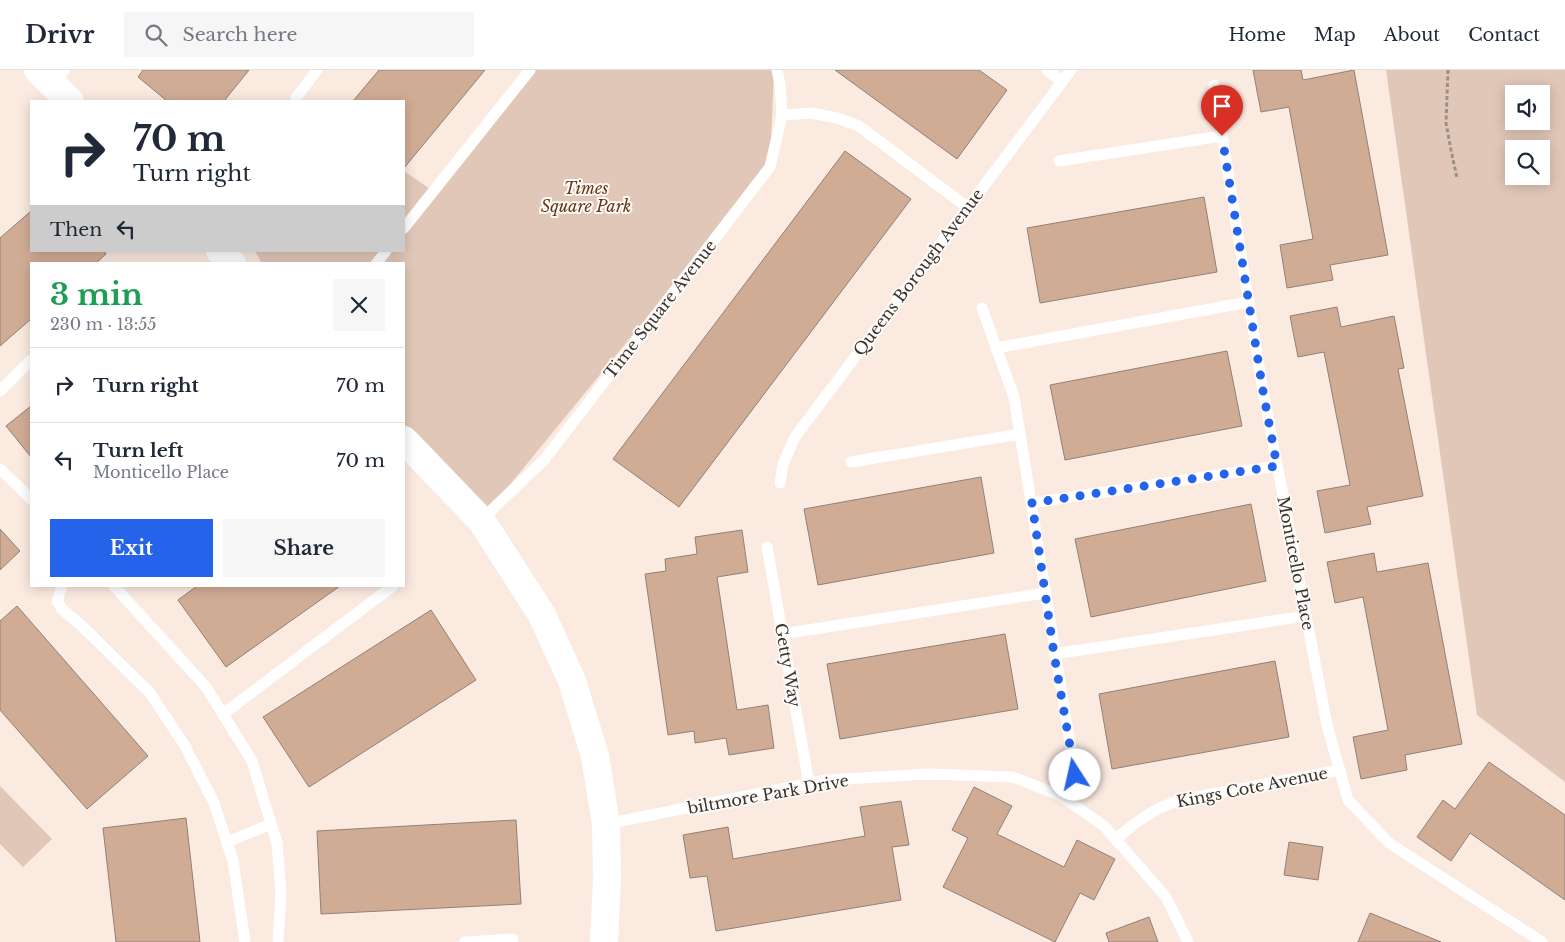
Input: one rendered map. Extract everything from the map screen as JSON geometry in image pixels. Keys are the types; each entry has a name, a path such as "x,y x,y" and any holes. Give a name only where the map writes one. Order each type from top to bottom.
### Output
{"street":[{"path":"221,252 230,262"},
{"path":"405,441 481,520 542,615 572,681 595,756 606,824 607,879 604,942"}],"lane":[{"path":"296,98 317,70"},
{"path":"405,227 530,70"},
{"name":"Time Square Avenue","path":"481,520 544,460 770,167 782,115 777,70"},
{"path":"1047,70 1062,81"},
{"name":"Queens Borough Avenue","path":"780,483 783,464 795,437 1071,70"},
{"name":"Monticello Place","path":"1214,85 1263,391 1277,466 1327,725 1348,800 1389,843 1542,942"},
{"path":"782,115 811,113 837,118 859,126 967,207"},
{"path":"1059,161 1222,136"},
{"path":"378,262 385,252"},
{"path":"996,348 1249,302"},
{"path":"982,308 1014,396 1032,503 1054,654 1075,775 1061,796"},
{"path":"0,391 30,361"},
{"path":"851,462 1020,434"},
{"path":"1032,503 1277,466"},
{"path":"0,469 30,498"},
{"name":"Getty Way","path":"767,547 809,784"},
{"path":"62,587 57,601 62,609 150,693 185,746 214,803 233,861 245,942"},
{"path":"115,587 206,687 252,761 277,843 281,893 278,942"},
{"path":"223,714 392,587"},
{"path":"782,634 1045,593"},
{"path":"1054,654 1306,616"},
{"name":"Kings Cote Avenue","path":"1116,840 1140,819 1164,805 1191,798 1340,770"},
{"name":"biltmore Park Drive","path":"606,824 826,780 928,774 1013,777 1061,796 1104,826 1166,897 1188,942"},
{"path":"226,842 271,824"},
{"path":"465,942 513,939"}],"path":[{"path":"1448,70 1446,123 1457,178"}],"green space":[{"name":"Times Square Park","path":"530,70 774,70 770,167 481,520 405,441 405,262 261,262 256,252 405,252 405,172 433,191"},
{"path":"1386,70 1565,70 1565,782 1477,715"},
{"path":"0,786 52,839 23,867 0,844"}],"building":[{"path":"143,70 249,70 225,100 166,100 138,77"},
{"path":"379,70 485,70 405,167 405,100 354,100"},
{"path":"835,70 979,70 1007,90 957,159"},
{"path":"1253,70 1301,70 1303,80 1354,70 1388,255 1330,265 1333,280 1287,288 1280,245 1313,239 1289,107 1261,112"},
{"path":"845,151 911,199 679,507 613,459"},
{"path":"1204,197 1217,272 1040,303 1027,228"},
{"path":"30,212 30,252 105,252 106,254 97,262 30,262 30,320 0,346 0,238"},
{"path":"1337,307 1341,327 1394,316 1404,368 1398,369 1423,496 1367,507 1371,524 1325,533 1317,491 1350,485 1324,352 1298,357 1290,316"},
{"path":"1227,351 1242,426 1065,460 1050,385"},
{"path":"30,407 30,456 6,426"},
{"path":"981,477 994,553 818,585 804,509"},
{"path":"1251,504 1266,581 1091,617 1075,539"},
{"path":"0,529 20,551 0,570"},
{"path":"742,530 748,572 717,577 737,710 768,705 774,748 729,755 726,738 695,743 694,731 668,735 645,574 666,571 665,559 697,554 695,537"},
{"path":"1374,553 1377,572 1428,563 1462,744 1405,755 1407,770 1361,779 1353,737 1388,730 1363,597 1335,603 1327,562"},
{"path":"196,587 339,587 226,667 178,600"},
{"path":"17,606 148,756 87,809 0,710 0,621"},
{"path":"431,610 476,680 309,787 263,717"},
{"path":"1005,634 1018,709 840,739 827,664"},
{"path":"1275,661 1289,737 1112,769 1099,694"},
{"path":"1489,762 1565,815 1565,900 1470,833 1451,861 1417,837 1443,800 1455,809"},
{"path":"974,787 1012,806 997,834 1064,867 1077,840 1115,859 1094,900 1080,893 1055,942 943,887 968,838 952,830"},
{"path":"901,801 909,845 892,847 901,900 716,931 707,876 690,878 683,835 728,827 733,859 865,836 860,807"},
{"path":"186,818 200,942 116,942 103,828"},
{"path":"516,820 521,904 321,914 317,831"},
{"path":"1289,842 1323,847 1318,880 1284,875"},
{"path":"1370,913 1441,942 1358,942"},
{"path":"1149,917 1158,942 1109,942 1106,933"}],"route":[{"path":"1075,775 1054,654 1032,503 1277,466 1222,136"}]}
